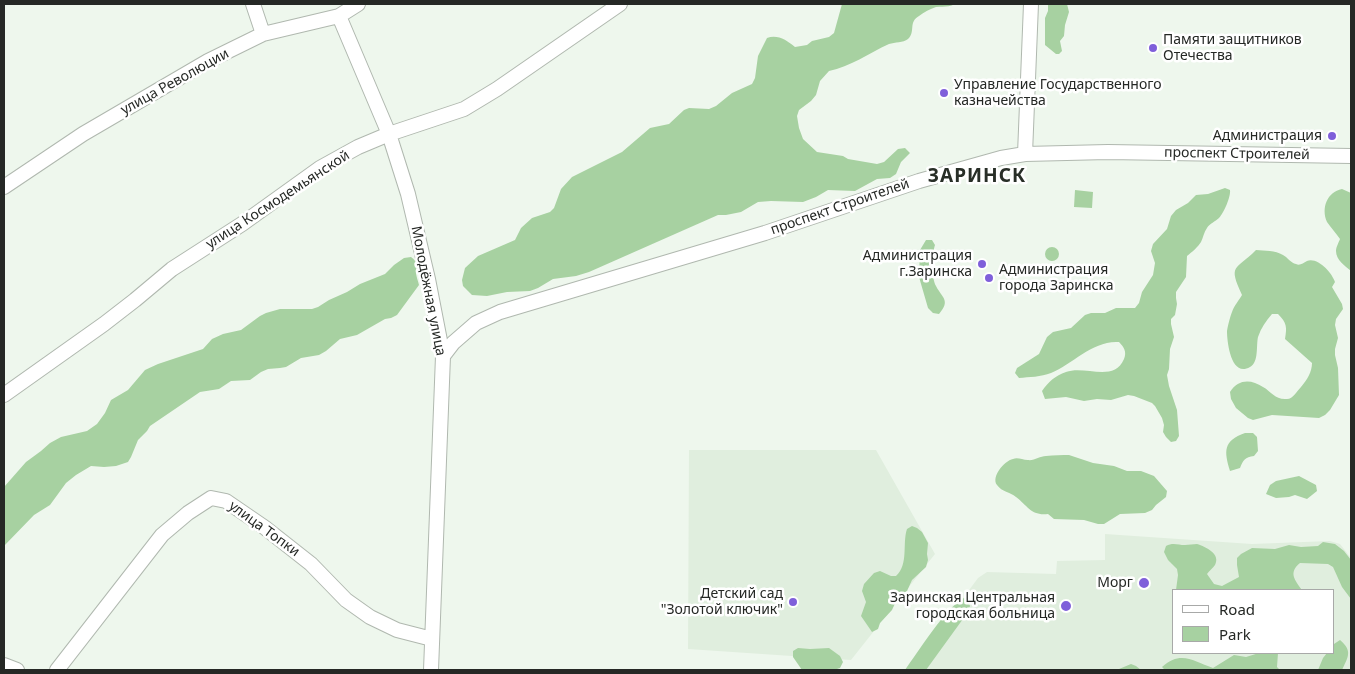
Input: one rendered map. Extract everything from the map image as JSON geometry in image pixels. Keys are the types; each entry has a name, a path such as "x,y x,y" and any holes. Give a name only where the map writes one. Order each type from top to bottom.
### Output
{"street":[{"path":"253,4 263,34"},
{"name":"улица Революции","path":"4,187 83,134 208,61 263,34 339,16 358,4"},
{"name":"улица Космодемьянской","path":"4,395 104,324 172,269 242,224 320,168 358,147 464,109 497,89 620,4"},
{"path":"1025,154 1031,4"},
{"name":"Молодёжная улица","path":"339,16 390,134 408,194 428,279 443,356 431,670"},
{"name":"проспект Строителей","path":"443,356 453,343 476,323 500,312 765,232 919,181 975,165 1025,154 1116,152 1351,156"},
{"name":"улица Топки","path":"57,670 162,535 188,513 211,498 226,501 264,527 311,564 346,600 370,617 396,630 432,639"},
{"path":"4,664 17,670"}],"shaded area":[{"name":"Детский сад \"Золотой ключик\"","path":"689,450 876,450 935,554 851,660 688,649"},
{"name":"Заринская Центральная городская больница","path":"1105,534 1252,544 1330,541 1340,544 1351,558 1351,670 910,670 978,578 987,572 1056,574 1057,561 1105,560"}],"green space":[{"path":"842,4 955,4 936,7 916,18 912,33 908,39 889,44 852,63 829,71 820,81 816,95 799,110 797,116 803,139 817,152 877,164 884,162 898,149 905,148 910,153 901,162 896,174 890,178 877,179 855,191 828,190 803,202 758,202 741,212 718,215 589,272 553,279 530,291 507,292 487,296 472,295 463,286 462,280 465,268 478,256 515,240 521,228 532,218 550,212 554,208 561,189 572,177 622,152 650,128 669,124 684,110 689,108 709,109 716,106 732,93 752,84 755,78 758,56 767,38 782,38 795,47 829,37 834,33"},
{"path":"1048,4 1067,4 1069,12 1064,36 1060,41 1062,51 1059,54 1056,54 1045,45 1045,18"},
{"path":"1225,188 1230,190 1230,193 1225,209 1221,216 1207,228 1200,244 1187,256 1186,277 1176,292 1177,304 1175,315 1171,319 1174,337 1170,349 1167,375 1177,410 1179,436 1176,441 1171,442 1163,432 1162,418 1155,406 1134,396 1128,395 1111,400 1097,399 1084,401 1066,397 1045,399 1042,391 1047,384 1066,372 1082,370 1106,372 1119,366 1124,359 1125,352 1119,342 1100,345 1051,373 1019,378 1015,373 1017,368 1039,354 1047,337 1053,332 1071,328 1085,315 1091,313 1105,313 1116,308 1135,308 1139,303 1142,292 1153,275 1155,263 1151,251 1153,244 1167,229 1171,216 1196,195 1208,194"},
{"path":"1342,189 1351,193 1351,271 1341,262 1336,254 1340,239 1325,217 1325,206 1329,197 1332,193"},
{"path":"1075,190 1093,192 1092,208 1074,207"},
{"path":"926,240 932,240 935,245 933,277 945,302 939,314 933,313 928,308 919,277 920,250"},
{"path":"1049,247 1055,247 1059,254 1055,261 1049,261 1045,257 1045,251"},
{"path":"1256,250 1277,252 1297,265 1311,260 1316,261 1328,270 1335,282 1332,287 1343,309 1336,319 1335,325 1338,338 1335,355 1338,368 1339,395 1330,410 1319,418 1272,415 1253,420 1236,408 1231,399 1230,392 1233,388 1241,383 1249,382 1258,384 1279,398 1289,399 1305,382 1312,366 1312,363 1285,339 1286,325 1278,314 1272,314 1258,337 1256,358 1253,365 1244,369 1238,368 1231,357 1227,331 1233,310 1242,295 1235,278 1235,273 1239,265"},
{"path":"411,257 416,262 416,274 419,285 397,315 385,319 357,335 340,339 319,355 301,358 286,367 268,369 250,380 231,381 219,389 200,392 150,426 138,440 128,462 116,466 91,466 76,475 66,483 50,505 34,515 4,546 4,487 26,462 50,443 61,437 87,431 97,424 111,400 128,390 145,370 203,349 212,339 223,334 241,330 266,313 280,309 312,309 318,307 360,284 385,274 404,258"},
{"path":"1245,433 1253,433 1257,437 1258,451 1254,456 1245,459 1240,468 1230,471 1226,452 1227,448 1229,443"},
{"path":"1069,455 1093,463 1114,466 1127,471 1141,471 1154,476 1167,491 1166,497 1152,510 1145,513 1120,514 1104,524 1098,524 1084,520 1054,519 1048,514 1034,512 1014,495 997,485 997,474 1009,460 1017,458 1030,460 1044,456"},
{"path":"1299,476 1316,485 1317,491 1307,499 1295,495 1276,498 1266,494 1270,485 1276,481"},
{"path":"912,526 922,532 928,543 926,567 912,580 907,591 897,599 892,610 880,623 878,629 872,632 861,616 866,602 862,591 864,584 874,573 880,571 896,576 904,560 907,529"},
{"path":"1323,542 1335,544 1351,560 1351,599 1342,587 1333,567 1328,564 1300,563 1294,570 1294,576 1301,589 1176,589 1177,569 1168,560 1164,552 1166,546 1173,544 1197,544 1208,549 1214,554 1216,561 1207,574 1214,584 1222,586 1239,577 1237,558 1252,548 1275,549 1289,545 1301,547 1318,546"},
{"path":"964,598 968,600 970,606 968,612 926,670 905,670 941,620"},
{"path":"1340,640 1348,651 1342,670 1318,670 1326,654 1335,654 1335,643"},
{"path":"798,648 829,648 840,656 843,662 840,668 834,670 802,670 793,657 793,651"},
{"path":"1256,654 1278,654 1277,667 1280,670 1165,670 1162,667 1175,659 1187,658 1213,668 1234,655 1246,657"},
{"path":"1131,664 1141,670 1099,670 1119,669"}],"place":[{"name":"Памяти защитников Отечества","path":"1153,48"},
{"name":"Управление Государственного казначейства","path":"944,93"},
{"name":"Администрация","path":"1332,136"},
{"name":"Администрация г.Заринска","path":"982,264"},
{"name":"Администрация города Заринска","path":"989,278"},
{"name":"Морг","path":"1144,583"},
{"name":"Детский сад \"Золотой ключик\"","path":"793,602"},
{"name":"Заринская Центральная городская больница","path":"1066,606"}],"district":[{"name":"ЗАРИНСК","path":"977,177"}]}
